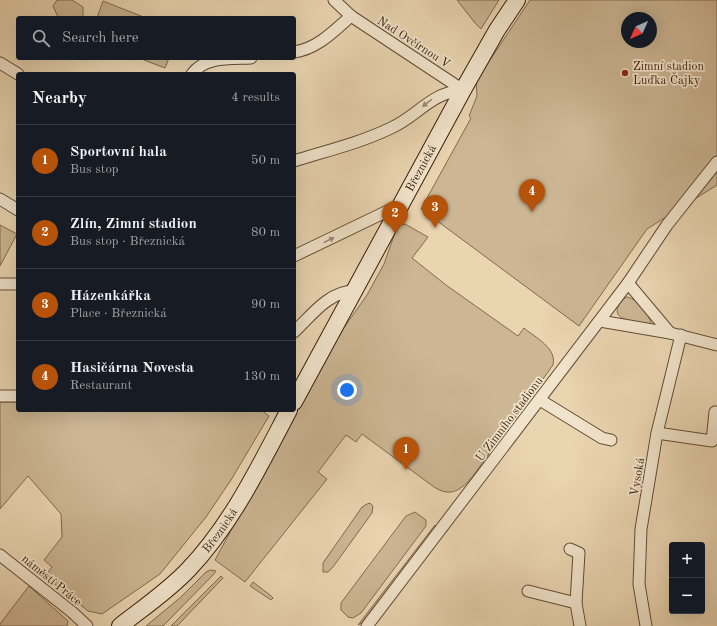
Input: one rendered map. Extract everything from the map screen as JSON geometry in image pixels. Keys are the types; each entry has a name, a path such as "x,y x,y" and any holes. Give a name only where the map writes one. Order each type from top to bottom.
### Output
{"main road":[{"name":"Březnická","path":"296,398 463,90 497,30 517,0"},
{"name":"Březnická","path":"120,626 175,583 188,571 212,542 244,492 289,412"}],"street":[{"name":"Nad Ovčírnou V","path":"334,0 351,16 463,90"},
{"path":"296,52 307,49 321,41 351,16"},
{"path":"194,72 200,66 213,60"},
{"path":"0,63 16,73"},
{"path":"296,160 378,134 405,121 440,94 448,91 463,90"},
{"name":"U Zimního stadionu","path":"367,626 600,321 628,283 667,225 717,162"},
{"path":"0,199 16,209"},
{"path":"296,255 400,205"},
{"path":"628,283 676,334"},
{"path":"0,284 16,284"},
{"path":"296,330 332,298 341,292 354,291"},
{"path":"600,321 676,334 717,345"},
{"name":"Vysoká","path":"646,626 639,584 641,529 657,433 676,334"},
{"path":"0,396 16,396"},
{"path":"540,400 602,438 611,440"},
{"path":"657,433 712,441 715,412"},
{"path":"570,549 579,553 576,603 580,626"},
{"name":"náměstí Práce","path":"0,555 72,612 87,626"},
{"path":"528,590 576,603"}],"shaded area":[{"path":"57,0 72,0 83,7 83,16 58,16 53,6"},
{"path":"457,0 499,0 481,29"},
{"path":"530,0 717,0 717,185 647,229 579,326 421,209 471,118 469,116 477,96 476,81"},
{"path":"103,1 141,16 98,16"},
{"path":"144,60 168,60 165,68"},
{"path":"405,224 428,237 412,258 446,285 518,336 524,328 540,340 552,353 553,365 473,476 460,489 455,491 446,492 434,487 362,434 356,442 346,435 318,472 327,479 245,582 215,560 331,346 367,295 384,264 396,230 401,225"},
{"path":"0,225 16,233 16,236 0,266"},
{"path":"626,297 634,300 642,308 649,318 651,325 629,321 619,315 617,311 619,305"},
{"path":"0,402 16,402 16,412 264,412 269,416 231,480 206,517 160,574 102,614 88,611 47,578 48,572 52,567 44,560 62,537 61,514 28,476 0,509"},
{"path":"370,503 373,506 372,513 333,567 328,572 323,572 323,563 362,507"},
{"path":"415,512 426,520 426,526 361,613 353,618 348,617 341,610 341,603 406,516"},
{"path":"435,525 433,532 367,620 358,625"},
{"path":"211,570 216,571 163,626 146,626 181,597 206,572"},
{"path":"221,576 223,578 177,626 171,626"},
{"path":"253,582 273,598 271,600 250,586"},
{"path":"29,586 68,621 67,626 0,626"}],"place":[{"name":"Zimní stadion Luďka Čajky","path":"625,73"},
{"name":"Hasičárna Novesta","path":"532,212"},
{"name":"Házenkářka","path":"435,228"},
{"name":"Zlín, Zimní stadion","path":"395,234"},
{"name":"Sportovní hala","path":"406,470"}]}
